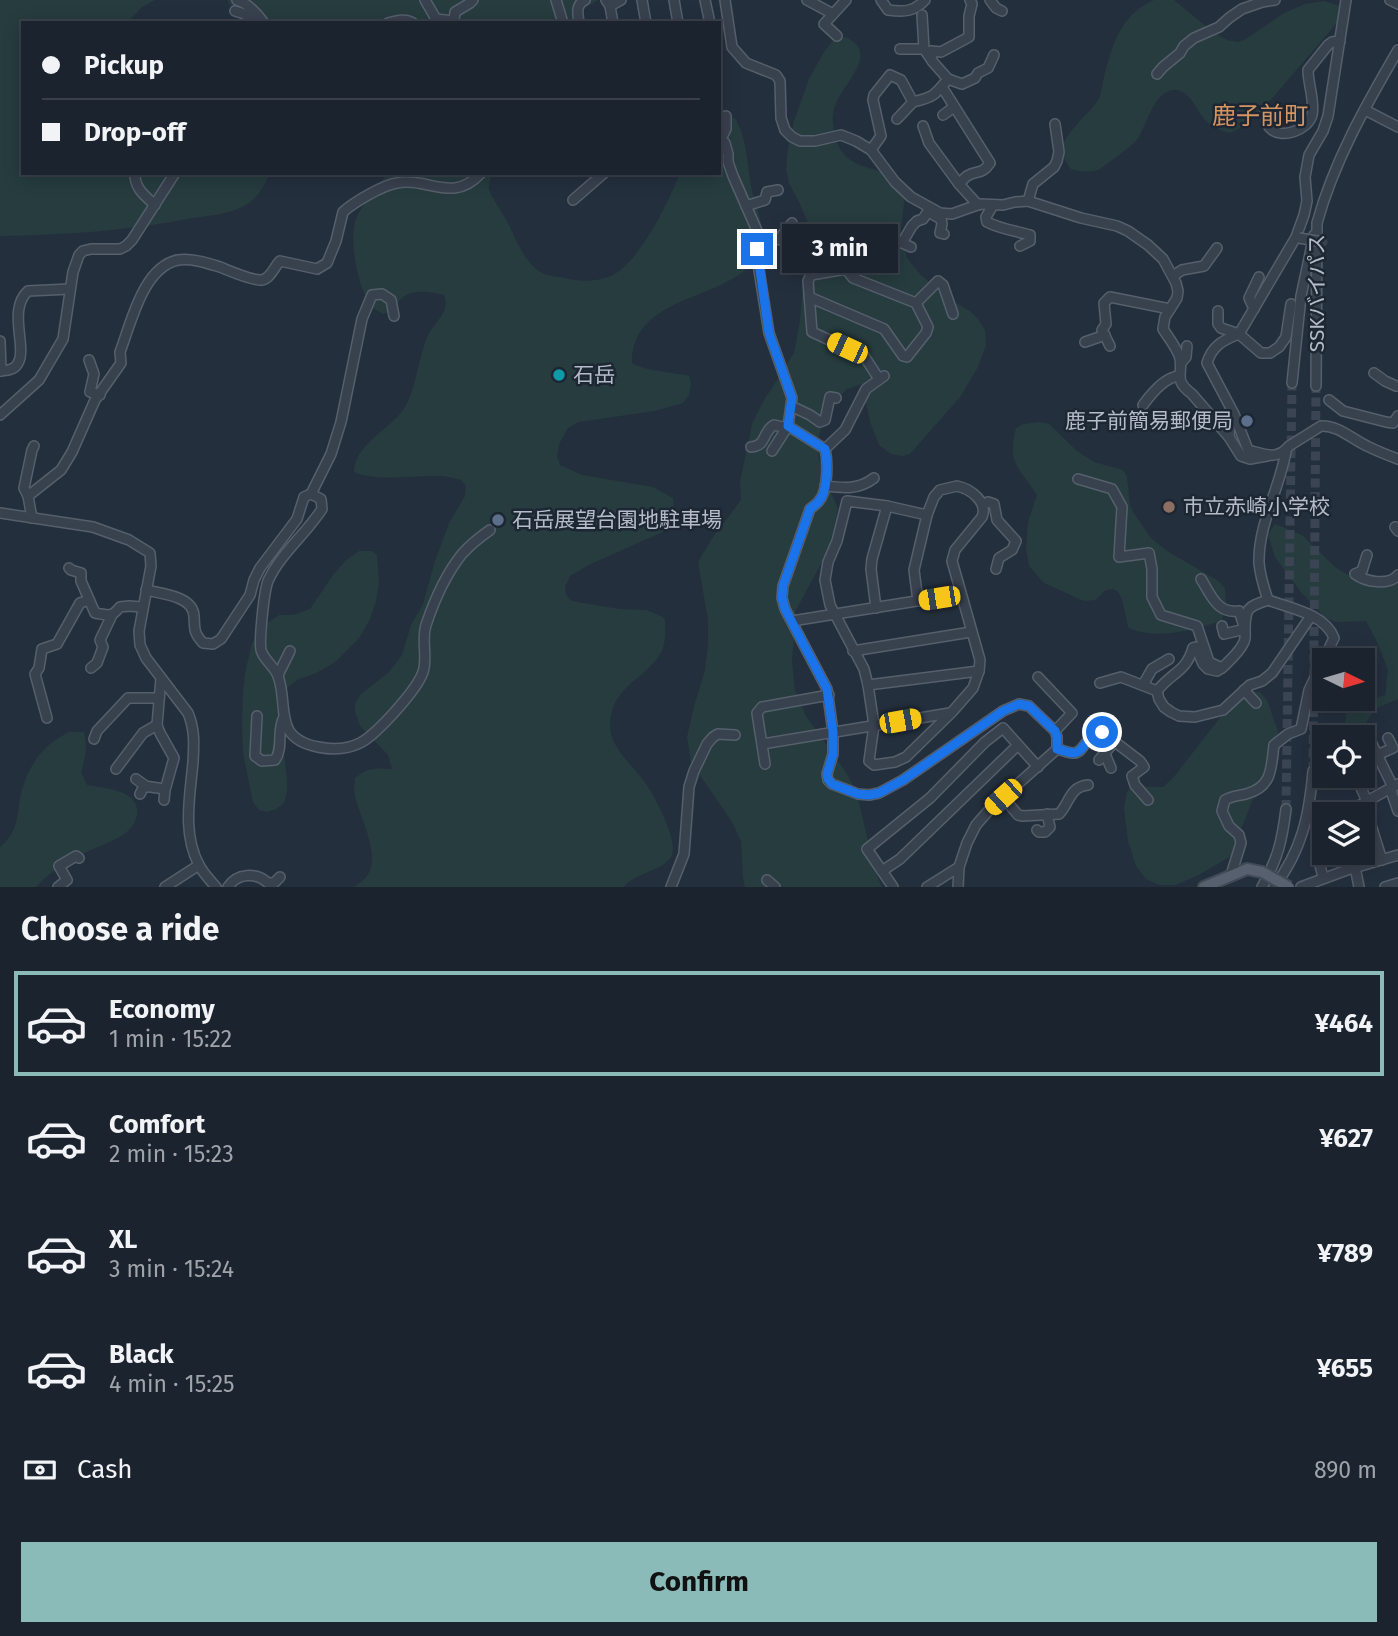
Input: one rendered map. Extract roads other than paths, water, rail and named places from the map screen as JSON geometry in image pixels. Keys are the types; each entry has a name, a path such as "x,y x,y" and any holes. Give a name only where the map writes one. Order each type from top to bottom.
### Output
{"main road":[{"path":"1204,887 1219,884 1231,875 1247,869 1262,872 1289,887"}],"street":[{"path":"237,0 246,3 258,21"},
{"path":"425,0 436,19 448,21"},
{"path":"454,21 455,12 472,0"},
{"path":"556,0 562,21"},
{"path":"612,21 608,3 621,0"},
{"path":"642,0 646,21"},
{"path":"674,0 678,21"},
{"path":"705,0 710,21"},
{"path":"725,0 732,47 746,63 776,75 780,81 781,118 785,130 800,141 815,141 841,135 871,150 895,182 941,219 940,233 944,233"},
{"path":"807,0 834,14"},
{"path":"837,36 824,24 846,0"},
{"path":"881,0 888,10 898,12 910,11 925,0"},
{"path":"932,61 931,51 941,52 969,37 972,4 970,0"},
{"path":"990,0 1002,11"},
{"path":"1157,74 1194,38 1219,27 1242,9 1275,0"},
{"path":"1267,456 1248,450 1234,414 1207,363 1222,340 1239,334 1298,237 1307,201 1305,177 1309,155 1328,116 1346,0"},
{"path":"1390,0 1398,4"},
{"path":"579,21 577,10 582,1"},
{"path":"235,11 257,21"},
{"path":"922,15 923,48 945,83 954,107 990,163 986,169 967,176 959,184"},
{"path":"1265,112 1267,125 1279,133 1288,133 1308,124 1312,108 1308,70 1328,45 1340,41"},
{"path":"900,49 923,48"},
{"name":"SSKバイパス","path":"1316,386 1317,223 1344,148 1398,50"},
{"path":"945,83 962,84 975,78 978,73 988,68 994,55"},
{"path":"871,150 881,136 874,95 890,75 901,80 910,89 913,102"},
{"path":"897,119 913,102 932,97 945,83"},
{"path":"943,115 954,107"},
{"path":"1365,110 1398,127"},
{"path":"721,136 726,129 726,116"},
{"path":"1028,201 1033,184 1054,167 1057,161 1059,152 1055,124"},
{"path":"923,126 929,143 978,205"},
{"path":"721,139 725,143 728,162 758,233 759,270 769,333 792,398 788,427 772,451"},
{"path":"135,175 137,187 155,205"},
{"path":"0,415 39,380 62,339 76,261 83,251 126,246 173,175"},
{"path":"28,496 61,470 72,452 95,400 121,363 120,352 146,284 171,262 202,261 262,280 270,275 280,261 317,269 327,263 343,212 353,203 394,183 454,188 464,187 479,175"},
{"path":"573,200 602,175"},
{"path":"746,206 765,200 767,192 778,190"},
{"path":"928,210 952,214 978,205 1028,201 1117,226 1149,245 1163,259 1178,291 1177,298 1165,317 1163,329 1181,358 1179,376 1186,390 1229,437 1241,456 1250,459 1275,456 1286,451"},
{"path":"993,205 986,217 987,222 1030,235 1030,241 1020,246"},
{"path":"911,247 902,243 912,226 923,219 928,210"},
{"path":"779,239 792,223"},
{"path":"1292,383 1301,296 1317,223"},
{"path":"1298,237 1323,242"},
{"path":"757,243 779,239 818,256 825,254"},
{"path":"1173,276 1182,270 1204,266 1217,248"},
{"path":"809,297 884,329 903,356 907,357 928,327 916,303 853,278 846,270 811,275 808,281 809,297 812,332 864,356 881,378 866,389 845,430 825,449"},
{"path":"1254,309 1249,298 1259,276"},
{"path":"916,303 938,281 943,285 954,310"},
{"path":"0,341 0,371 10,370 16,367 20,358 18,306 21,297 28,290 70,289"},
{"path":"146,590 182,600 190,605 195,614 194,627 203,643 213,644 221,639 250,595 260,568 297,519 304,497 311,494 331,454 341,422 362,319 372,295 382,294 391,300 394,316"},
{"path":"1110,346 1102,330 1106,324 1104,303 1110,297 1170,309"},
{"path":"1218,311 1218,324 1221,328 1239,334 1261,353 1270,353 1279,347 1286,337 1291,304"},
{"path":"1085,342 1105,335"},
{"path":"1180,365 1186,357 1187,346"},
{"path":"89,360 94,374 90,391 100,395"},
{"path":"1378,371 1397,387"},
{"path":"1143,405 1173,376 1179,376"},
{"path":"791,406 820,422 825,420 830,397"},
{"path":"1329,400 1343,411 1387,422 1393,423 1398,416"},
{"path":"1224,415 1230,424 1229,437"},
{"path":"751,447 759,446 769,428 774,425 788,427 825,449 825,491 820,501 810,509 783,586 782,598 829,695 833,754 827,774 832,784 858,794 879,793 1019,704 1029,706 1055,731 1057,749 976,825 959,867 958,887"},
{"path":"1268,600 1259,566 1260,550 1289,446 1327,425 1364,445 1398,458"},
{"path":"32,519 24,488 34,446"},
{"path":"825,486 850,488 868,483 874,478"},
{"path":"1078,479 1112,489 1122,507 1119,557 1149,553 1152,597 1161,615 1197,626 1209,662 1222,668"},
{"path":"918,601 914,570 934,497 940,490 957,486 966,488 982,503 985,511 955,550 952,561 980,660 979,671 973,688 906,757 895,762 874,765 869,761 874,725 868,685 864,669 830,605 825,580 828,562 837,541 847,501 927,515"},
{"path":"311,494 321,499 321,509 268,581 264,596 261,651 278,675 287,717 295,736 304,744 315,747 335,750 359,743 395,712 424,671 424,632 447,578 462,554 490,530"},
{"path":"983,505 988,502 994,504 997,520 1016,541 1012,550 999,558 996,569"},
{"path":"876,608 872,559 887,506"},
{"path":"0,513 93,527 129,540 150,554 139,631 140,645 146,658 188,713 194,732 189,839 199,866 216,887"},
{"path":"1367,555 1363,571 1355,574 1357,577 1384,582 1393,580 1398,575"},
{"path":"69,568 80,573 94,613 112,615"},
{"path":"1201,579 1217,606 1233,612 1239,611 1245,629"},
{"path":"792,621 960,594"},
{"path":"47,718 35,674 39,668 42,649 57,645 80,603 89,600"},
{"path":"1157,691 1190,660 1196,647 1208,670 1217,671 1222,668 1236,655 1245,639 1247,610 1250,606 1268,600 1311,616 1332,631 1334,638 1309,691 1301,729 1288,734 1274,745 1268,779 1263,786 1225,800 1222,811 1225,819 1239,835 1241,843 1231,875"},
{"path":"98,666 103,647 100,640 112,615 120,607 142,607"},
{"path":"1157,691 1164,707 1180,716 1195,717 1223,710 1250,685 1262,681 1272,673 1311,616"},
{"path":"1224,633 1245,629"},
{"path":"853,651 971,632"},
{"path":"278,675 290,651"},
{"path":"1143,685 1152,669 1169,659"},
{"path":"868,685 979,671"},
{"path":"1038,677 1072,713 1055,731"},
{"path":"1100,683 1121,677 1157,691"},
{"path":"161,678 157,725 174,758 164,800"},
{"path":"1244,690 1256,703"},
{"path":"765,764 757,713 762,707 829,695"},
{"path":"94,739 97,731 128,698 159,698"},
{"path":"762,744 952,712"},
{"path":"257,716 255,755 262,761 275,760 280,752 280,724 287,717"},
{"path":"116,769 144,733 157,725"},
{"path":"893,887 867,849 930,798 985,742 1003,728 1038,766"},
{"path":"1057,749 1072,753 1080,751 1087,740 1102,732 1140,761 1144,768 1132,776 1135,785 1146,794"},
{"path":"671,887 684,853 689,787 694,771 713,737 718,734 735,735"},
{"path":"1377,755 1393,748 1388,738"},
{"path":"1111,768 1102,757 1115,741"},
{"path":"882,871 900,859 1018,745"},
{"path":"1375,751 1394,786 1398,811"},
{"path":"136,779 147,787"},
{"path":"1274,887 1286,872 1304,830 1312,782"},
{"path":"1003,797 1018,815 1033,812 1059,814 1069,796 1077,788 1088,785"},
{"path":"140,794 144,786 165,789"},
{"path":"1360,788 1365,802 1394,786"},
{"path":"1262,887 1283,839 1286,808"},
{"path":"1037,830 1045,832 1050,827 1047,814"},
{"path":"1375,836 1382,860"},
{"path":"1301,887 1323,877 1398,855"},
{"path":"58,887 67,880 59,866 73,857 79,858"},
{"path":"1320,865 1323,877"},
{"path":"1353,865 1359,887"},
{"path":"165,887 199,866"},
{"path":"927,887 959,867"},
{"path":"228,887 236,878 249,876 274,883 280,877"},
{"path":"1385,887 1398,883"}],"tunnel":[{"path":"1286,809 1292,383"},
{"path":"1313,725 1316,386"}],"place":[{"name":"石岳","path":"559,375"},
{"name":"鹿子前簡易郵便局","path":"1247,421"},
{"name":"市立赤崎小学校","path":"1169,507"},
{"name":"石岳展望台園地駐車場","path":"498,520"}],"district":[{"name":"鹿子前町","path":"1260,116"}]}
